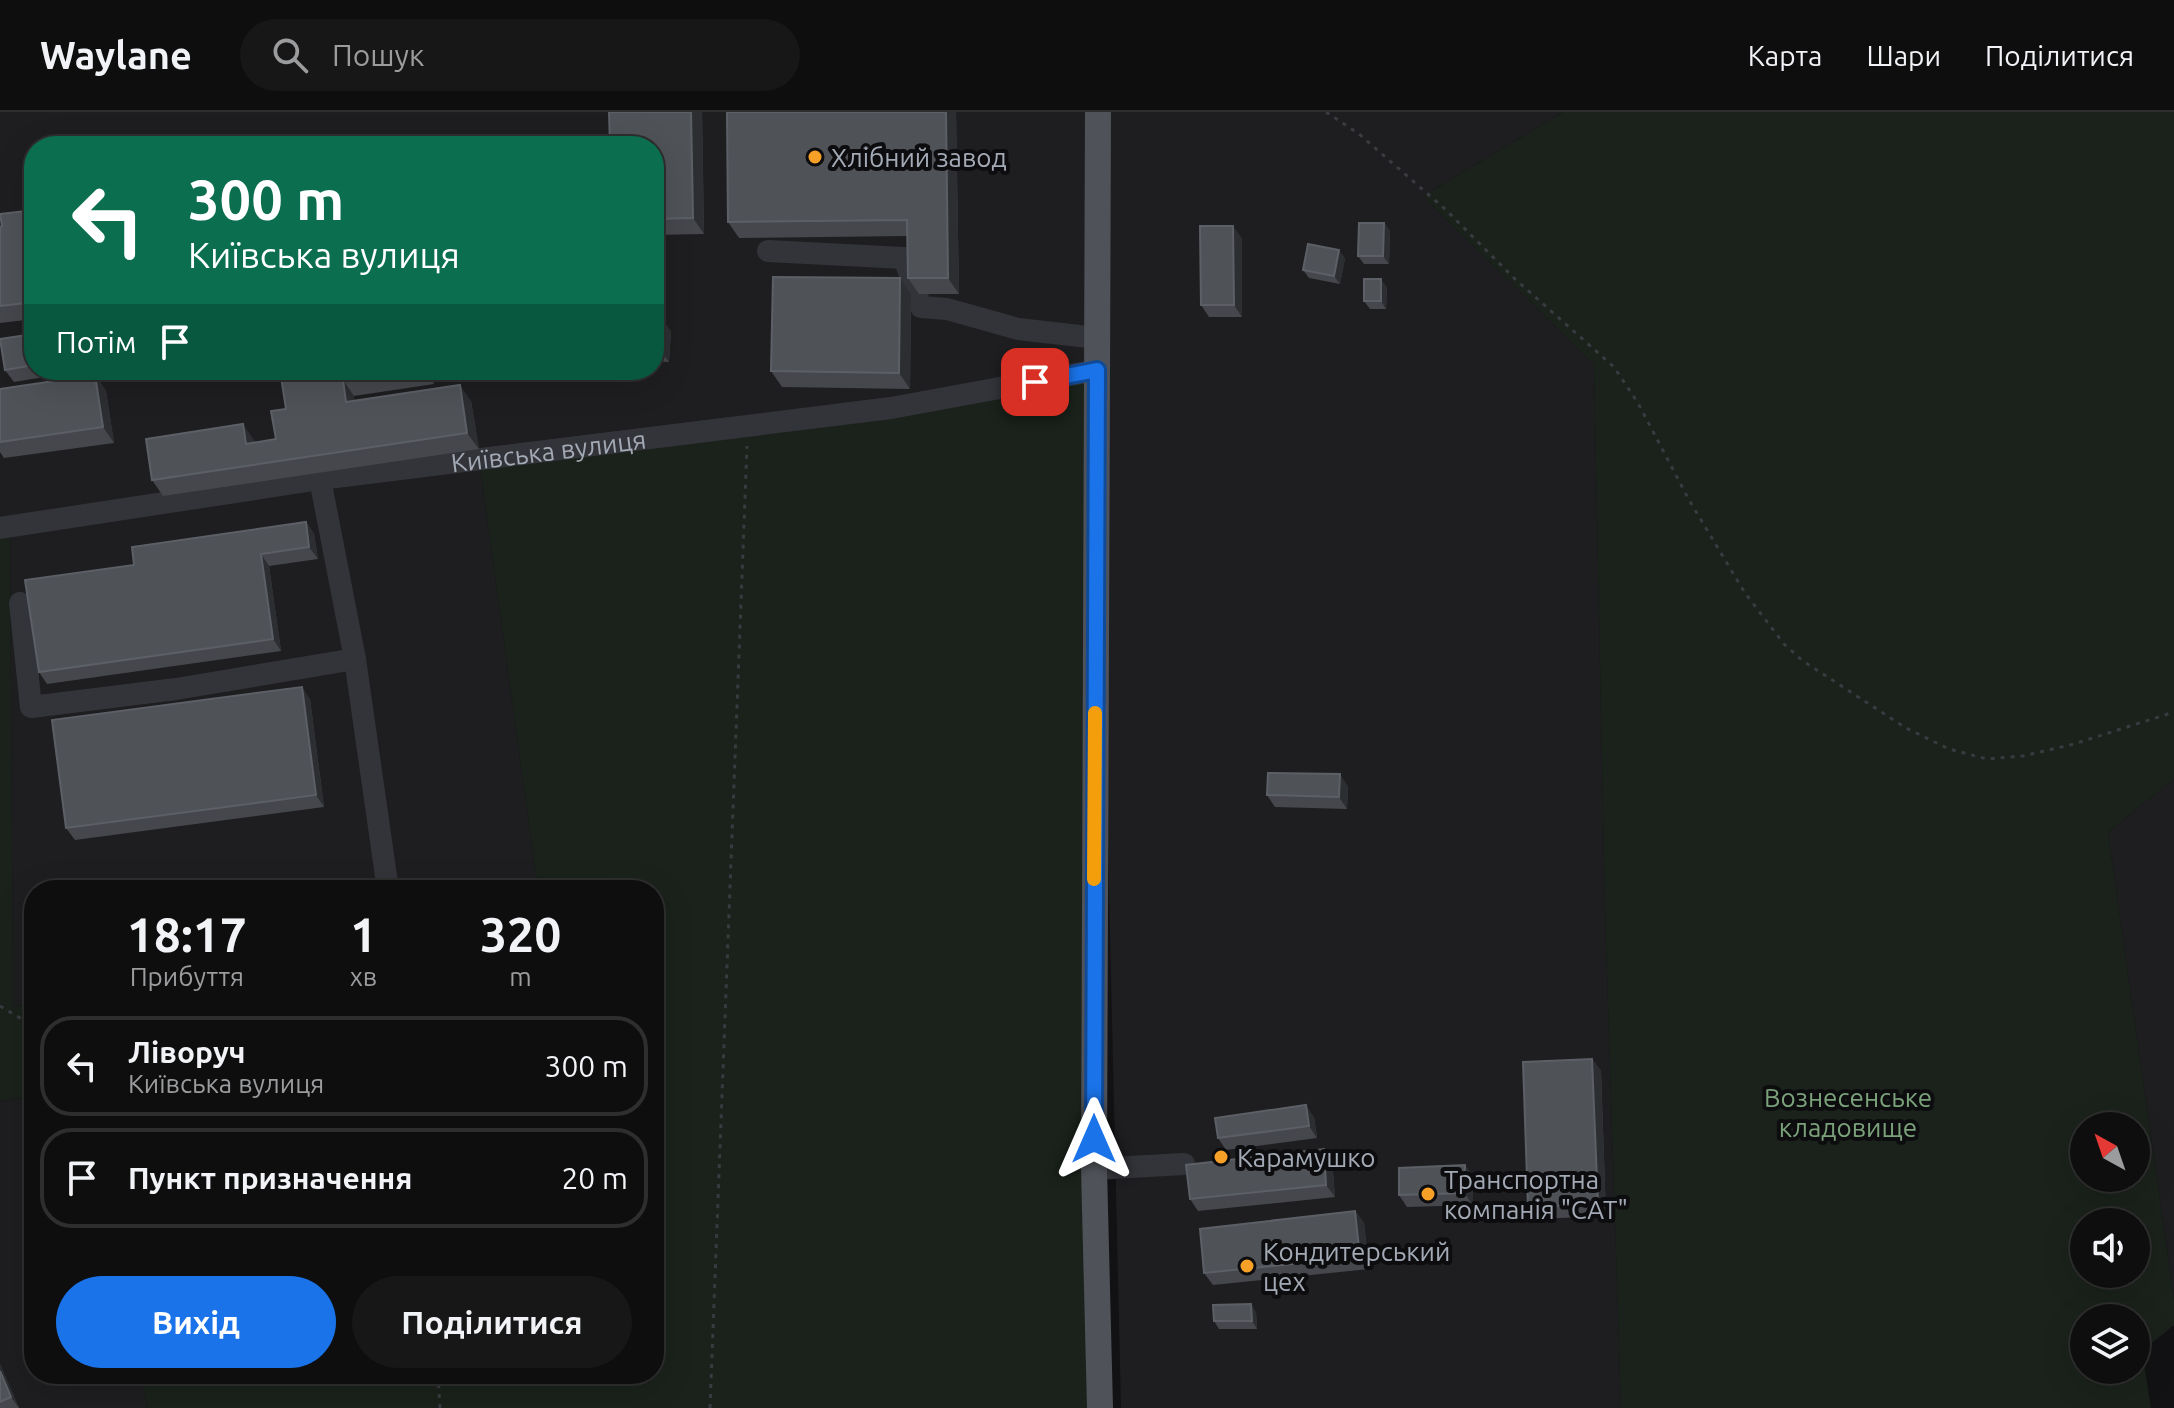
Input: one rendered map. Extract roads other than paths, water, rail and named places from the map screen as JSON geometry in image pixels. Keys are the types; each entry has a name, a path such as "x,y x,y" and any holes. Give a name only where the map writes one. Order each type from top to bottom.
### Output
{"main road":[{"path":"1098,112 1094,1169 1100,1408"}],"lane":[{"path":"768,251 904,258 921,307 947,309 1018,329 1097,338"},
{"name":"Київська вулиця","path":"0,528 320,479 891,408 1097,370"},
{"path":"320,479 355,659 387,880"},
{"path":"20,603 31,707 176,689 355,659"},
{"path":"1094,1169 1184,1164"}],"place":[{"name":"Хлібний завод","path":"815,157"},
{"name":"Карамушко","path":"1221,1157"},
{"name":"Транспортна компанія \"САТ\"","path":"1428,1194"},
{"name":"Кондитерський цех","path":"1247,1266"}],"park label":[{"name":"Вознесенське кладовище","path":"1848,1112"}]}
